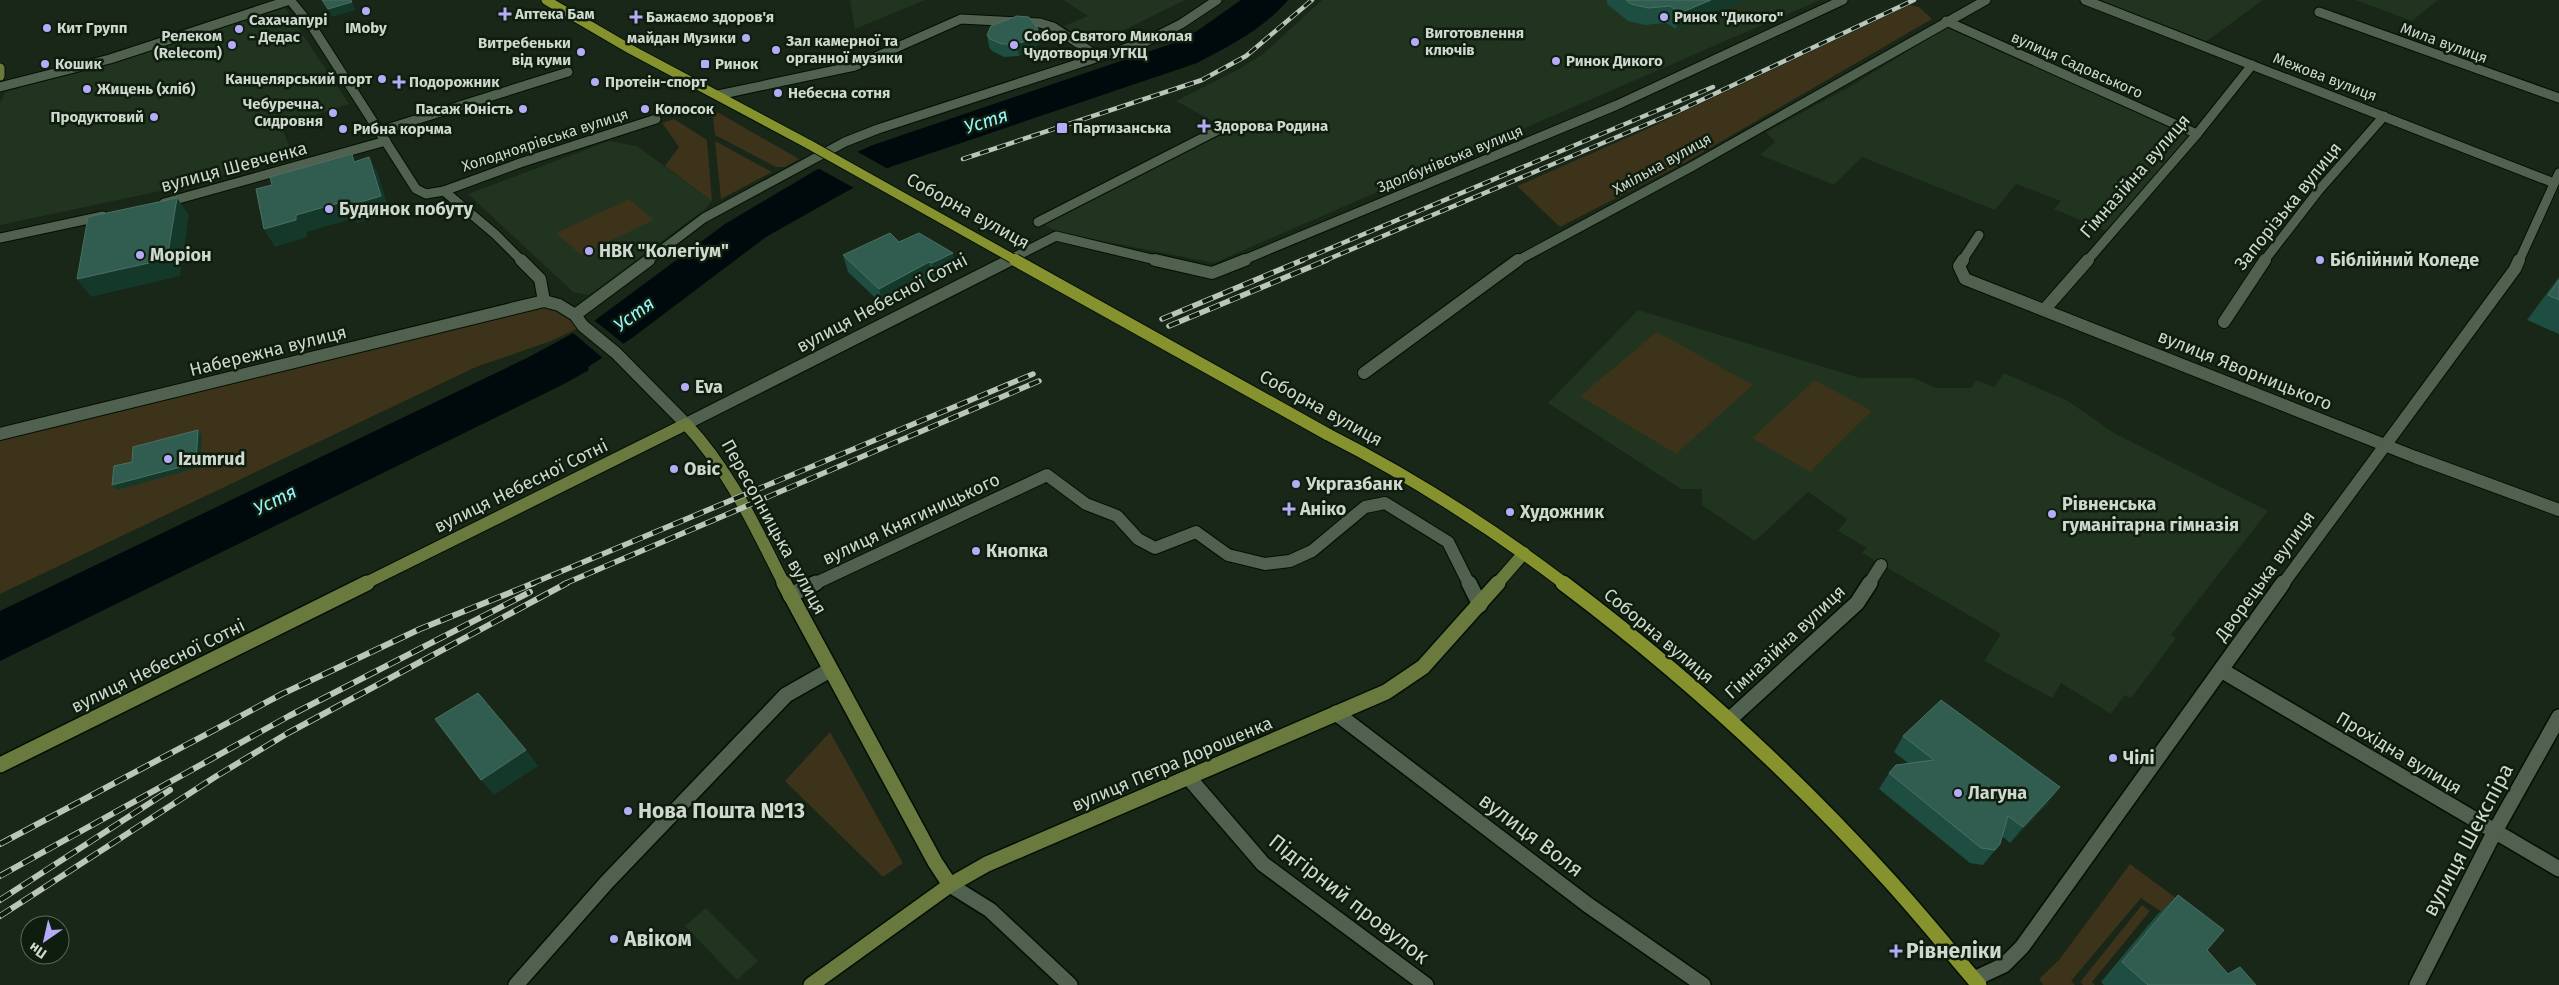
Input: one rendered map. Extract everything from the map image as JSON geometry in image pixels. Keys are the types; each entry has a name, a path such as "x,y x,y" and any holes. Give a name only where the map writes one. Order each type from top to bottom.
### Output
{"main road":[{"name":"Соборна вулиця","path":"546,0 630,49 810,145 1327,434 1386,464 1524,553 1606,615 1730,719 1887,878 1976,982"}],"street":[{"path":"0,87 33,80 217,25 290,0 313,28 416,189 426,194 444,191 494,234 540,279 544,301"},
{"path":"575,315 602,297 704,218 845,142 878,129 1099,57 1164,33 1217,0"},
{"name":"Здолбунівська вулиця","path":"1056,236 1212,273 1617,106 1843,0"},
{"name":"Хмільна вулиця","path":"1364,373 1526,254 1691,167 1986,0"},
{"name":"Межова вулиця","path":"2085,0 2384,116 2556,186"},
{"name":"Мила вулиця","path":"2319,12 2559,98"},
{"path":"718,95 854,66 961,19 1040,23 1053,27 1099,57"},
{"name":"вулиця Садовського","path":"1946,21 2197,134"},
{"name":"Гімназійна вулиця","path":"2045,309 2197,134 2252,65"},
{"path":"0,68 0,76"},
{"path":"380,131 568,72"},
{"name":"Запорізька вулиця","path":"2224,322 2245,285 2262,263 2337,169 2384,116"},
{"name":"Холодноярівська вулиця","path":"444,191 511,166 656,120"},
{"path":"1038,222 1222,128"},
{"name":"вулиця Шевченка","path":"153,205 191,197 386,141"},
{"name":"Дворецька вулиця","path":"1976,982 2004,965 2022,947 2312,543 2387,445 2515,270 2556,186"},
{"path":"0,238 114,213"},
{"name":"вулиця Небесної Сотні","path":"0,765 686,424 1056,236"},
{"name":"вулиця Яворницького","path":"1979,236 1959,266 1965,279 2387,445 2559,510"},
{"name":"Пересопницька вулиця","path":"544,301 559,305 575,315 583,326 616,353 704,442 717,461 935,862 950,884 990,910 1070,985"},
{"name":"Набережна вулиця","path":"0,434 544,301"},
{"name":"вулиця Княгиницького","path":"790,595 1047,475 1086,504 1117,516 1138,538 1155,548 1196,532 1228,555 1265,564 1290,561 1312,551 1365,507 1385,503 1438,534 1448,542 1480,605"},
{"name":"вулиця Петра Дорошенка","path":"811,985 950,884 987,864 1386,692 1423,667 1480,605 1524,553"},
{"name":"Гімназійна вулиця","path":"1730,719 1858,604 1881,566"},
{"path":"516,985 607,882 786,694 830,670"},
{"name":"Прохідна вулиця","path":"2221,670 2559,869"},
{"name":"вулиця Воля","path":"1336,713 1588,905 1703,985"},
{"name":"вулиця Шекспіра","path":"2417,985 2495,831 2559,717"},
{"name":"Підгірний провулок","path":"1189,778 1263,864 1426,985"}],"shaded area":[{"path":"850,0 925,0 855,29"},
{"path":"1063,0 1185,0 1092,46 1064,26 1088,16"},
{"path":"1322,0 1820,0 1214,263 1058,232 1041,223 1225,128 1176,101 1239,69 1263,54"},
{"path":"2092,0 2263,0 2204,43"},
{"path":"2355,0 2438,0 2412,21"},
{"path":"1910,5 1919,7 1932,19 1686,162 1560,227 1517,186 1647,129"},
{"name":"Продуктовий","path":"285,8 349,104 281,126 293,155 189,185 0,225 0,104 5,92"},
{"path":"1950,25 2190,134 2106,231 2054,209 2061,201 2016,184 1995,210 1862,157 1834,185 1760,155 1775,142 1766,132 1851,86"},
{"path":"717,112 799,159 785,167 776,167 715,135 713,117"},
{"path":"674,119 707,140 712,201 665,166 679,147 662,123"},
{"name":"НВК \"Колегіум\"","path":"609,141 637,146 712,201 704,210 589,295 573,292 468,194"},
{"path":"715,141 772,172 721,199"},
{"path":"629,199 654,220 581,255 556,233"},
{"path":"544,301 583,326 551,341 476,367 0,594 0,434"},
{"name":"Рівненська гуманітарна гімназія","path":"1638,310 1860,378 1914,378 1936,388 1971,388 1976,380 1994,387 2004,373 2068,401 2114,433 2268,511 2171,635 2176,638 2131,698 2125,695 2111,714 2061,683 2052,698 1984,661 2001,634 1862,553 1867,548 1838,531 1847,519 1808,492 1755,541 1702,505 1702,489 1681,489 1548,403"},
{"path":"1657,332 1753,385 1676,454 1580,396"},
{"path":"1815,380 1872,411 1810,472 1752,438"},
{"path":"830,732 903,863 883,877 785,781"},
{"path":"2130,864 2219,930 2165,914 2141,898 2071,981 2075,985 2043,985 2039,979 2059,960"},
{"path":"2142,905 2150,911 2092,982 2095,985 2083,985 2080,982"},
{"path":"706,908 758,961 737,980 685,926"}],"water":[{"name":"Устя","path":"1241,0 1288,0 1257,28 1197,63 890,167 766,237 632,338 588,367 589,370 562,385 0,661 0,611 527,358 590,324 725,224 816,170 873,145 1171,44 1197,31"}],"pier":[{"path":"854,150 890,170 854,188 816,167"},
{"path":"594,320 625,345 604,359 572,332"}],"building":[{"path":"322,0 351,0 352,2 328,9"},
{"path":"1626,0 1711,0 1680,13 1670,6 1648,8 1631,4"},
{"path":"1017,16 1029,17 1038,29 1031,39 1017,44 1002,44 990,39 987,35 991,26"},
{"path":"352,154 354,162 369,157 381,196 347,206 346,201 296,215 296,220 264,229 256,189 272,185 270,177"},
{"path":"177,198 167,259 77,279 88,217"},
{"path":"890,233 899,242 919,233 953,253 932,263 929,262 879,289 843,255"},
{"path":"2559,280 2559,300 2548,295"},
{"name":"Izumrud","path":"198,430 196,463 112,485 114,466 132,462 133,447"},
{"path":"478,693 526,750 481,780 435,719"},
{"name":"Лагуна","path":"1941,700 2060,787 2023,827 2008,816 2000,844 1995,850 1981,848 1889,773 1896,765 1934,760 1903,736"},
{"path":"2178,895 2224,930 2207,950 2228,974 2240,967 2256,985 2148,985 2122,962"}],"railway":[{"path":"963,159 1202,80 1246,56 1312,0"},
{"path":"1324,261 1676,112 1914,0"},
{"path":"1300,261 1713,87"},
{"path":"1162,319 1303,260"},
{"path":"1169,326 1327,260"},
{"path":"531,584 1033,374"},
{"path":"564,584 1039,381"},
{"path":"0,844 282,694 420,629 534,583"},
{"path":"0,916 215,777 288,733 567,583"},
{"path":"0,876 289,716 530,592"},
{"path":"0,900 170,790"}],"place":[{"name":"IMoby","path":"366,11"},
{"name":"Аптека Бам","path":"505,14"},
{"name":"Бажаємо здоров'я","path":"636,17"},
{"name":"Ринок \"Дикого\"","path":"1664,17"},
{"name":"Кит Групп","path":"47,28"},
{"name":"Сахачапурі - Дедас","path":"239,29"},
{"name":"майдан Музики","path":"746,38"},
{"name":"Виготовлення ключів","path":"1415,42"},
{"name":"Релеком (Relecom)","path":"232,45"},
{"name":"Собор Святого Миколая Чудотворця УГКЦ","path":"1014,45"},
{"name":"Зал камерної та органної музики","path":"776,50"},
{"name":"Витребеньки від куми","path":"581,52"},
{"name":"Ринок Дикого","path":"1556,61"},
{"name":"Кошик","path":"45,64"},
{"name":"Ринок","path":"705,64"},
{"name":"Канцелярський порт","path":"382,79"},
{"name":"Подорожник","path":"399,82"},
{"name":"Протеін-спорт","path":"595,82"},
{"name":"Жицень (хліб)","path":"87,89"},
{"name":"Небесна сотня","path":"778,93"},
{"name":"Пасаж Юність","path":"523,109"},
{"name":"Колосок","path":"645,109"},
{"name":"Чебуречна. Сидровня","path":"333,113"},
{"name":"Продуктовий","path":"154,117"},
{"name":"Здорова Родина","path":"1204,126"},
{"name":"Партизанська","path":"1062,128"},
{"name":"Рибна корчма","path":"343,129"},
{"name":"Будинок побуту","path":"329,209"},
{"name":"НВК \"Колегіум\"","path":"589,251"},
{"name":"Моріон","path":"140,255"},
{"name":"Біблійний Коледе","path":"2320,260"},
{"name":"Eva","path":"685,387"},
{"name":"Izumrud","path":"168,459"},
{"name":"Овіс","path":"674,469"},
{"name":"Укргазбанк","path":"1296,484"},
{"name":"Аніко","path":"1289,509"},
{"name":"Художник","path":"1510,512"},
{"name":"Рівненська гуманітарна гімназія","path":"2052,514"},
{"name":"Кнопка","path":"976,551"},
{"name":"Чілі","path":"2113,758"},
{"name":"Лагуна","path":"1958,793"},
{"name":"Нова Пошта №13","path":"628,811"},
{"name":"Авіком","path":"614,939"},
{"name":"Рівнеліки","path":"1896,951"}]}
